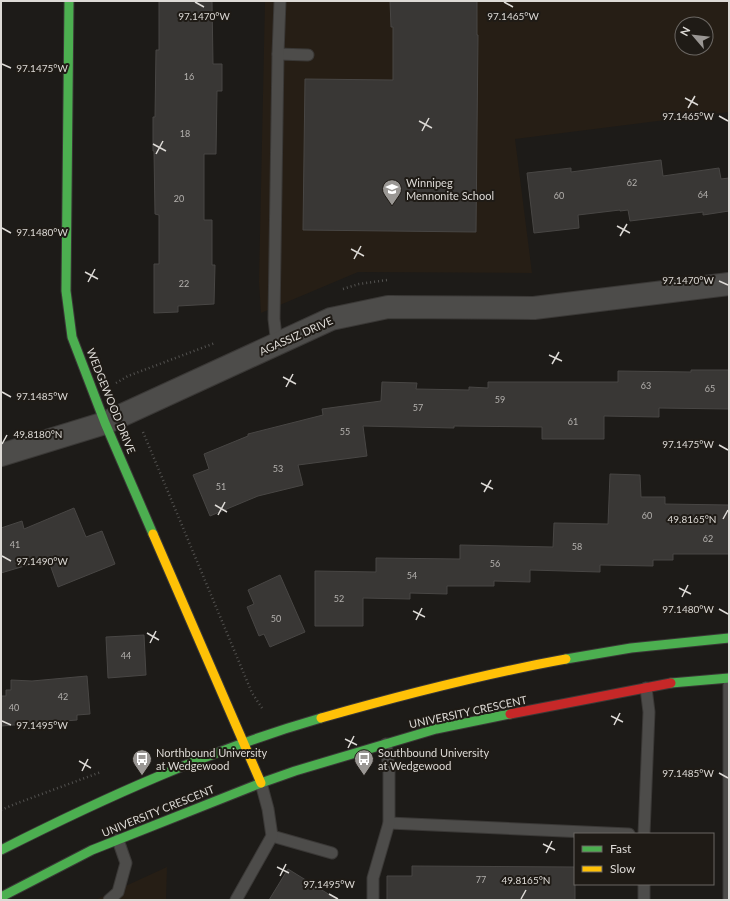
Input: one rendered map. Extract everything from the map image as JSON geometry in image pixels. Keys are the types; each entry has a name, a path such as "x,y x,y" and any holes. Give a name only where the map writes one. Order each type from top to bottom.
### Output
{"main road":[{"name":"WEDGEWOOD DRIVE","path":"69,1 66,291 72,337 106,423 261,783"},
{"path":"1,850 106,800 244,742 374,702 451,682 530,665 630,648 729,638"},
{"name":"UNIVERSITY CRESCENT","path":"1,897 92,850 295,771 436,729 668,683 729,678"}],"street":[{"name":"AGASSIZ DRIVE","path":"1,455 106,423 331,319 388,307 534,308 729,284"}],"lane":[{"path":"277,345 274,319 280,1"},
{"path":"278,54 308,55"},
{"path":"729,685 729,900"},
{"path":"644,833 649,712 646,688"},
{"path":"373,900 373,878 389,823 389,770 386,744"},
{"path":"236,900 272,836 268,809 261,783"},
{"path":"389,823 607,833"},
{"path":"272,836 332,853"},
{"path":"109,900 118,892 126,863 118,840"},
{"path":"644,885 644,900"}],"path":[{"path":"132,410 147,442 252,693 262,708"}],"shaded area":[{"name":"Winnipeg Mennonite School","path":"265,1 729,1 729,112 515,139 532,273 358,272 261,313 259,282"},
{"path":"167,867 166,900 95,900"}],"building":[{"path":"159,1 212,1 213,64 222,64 222,91 217,91 216,154 204,154 204,220 212,220 212,265 215,265 214,304 178,306 178,312 154,313 154,264 159,264 159,215 155,214 153,117 155,117 156,50 159,50"},
{"path":"390,1 477,1 476,232 303,230 305,79 393,80 393,27 391,27"},
{"path":"661,160 663,176 719,168 721,179 729,178 729,211 703,215 703,212 630,221 628,210 620,210 578,215 579,228 534,233 527,173 571,168 571,172"},
{"path":"691,370 729,370 729,409 659,408 659,417 604,416 604,439 542,439 542,427 454,426 454,428 363,426 367,456 298,465 303,485 258,496 210,516 193,475 209,469 204,454 248,436 248,434 323,415 322,409 381,401 382,382 417,383 416,389 469,390 469,387 488,388 488,382 618,382 618,371 691,372"},
{"path":"610,474 640,475 641,497 665,497 665,504 729,505 729,554 673,554 673,560 653,560 653,566 600,565 600,572 530,570 530,582 494,581 494,586 447,586 447,594 410,593 410,599 363,598 363,626 315,626 315,571 376,572 376,558 460,559 460,545 553,547 554,523 608,524"},
{"path":"74,508 86,537 102,531 115,564 58,587 48,559 1,573 1,528 22,521 24,529"},
{"path":"280,575 305,632 270,647 264,634 259,636 247,607 254,604 248,590"},
{"path":"144,635 146,675 108,678 106,637"},
{"path":"87,676 90,714 77,715 77,720 1,726 1,696 6,696 6,690 11,690 11,680 32,681"},
{"path":"412,866 574,867 575,900 387,900 387,876 412,876"},
{"path":"288,869 338,900 269,900"}],"traffic: fast":[{"path":"69,1 66,291 72,337 105,423 153,534"},
{"path":"566,659 631,648 729,638"},
{"path":"671,683 729,678"},
{"path":"1,897 92,850 261,783 295,771 436,729 510,714"},
{"path":"1,850 158,776 239,745 321,718"}],"traffic: slow":[{"path":"153,534 261,783"},
{"path":"321,718 382,701 504,671 566,659"}],"traffic: jam":[{"path":"510,714 671,683"}],"place":[{"name":"Winnipeg Mennonite School","path":"392,206"},
{"name":"Northbound University at Wedgewood","path":"142,776"},
{"name":"Southbound University at Wedgewood","path":"364,776"}]}
